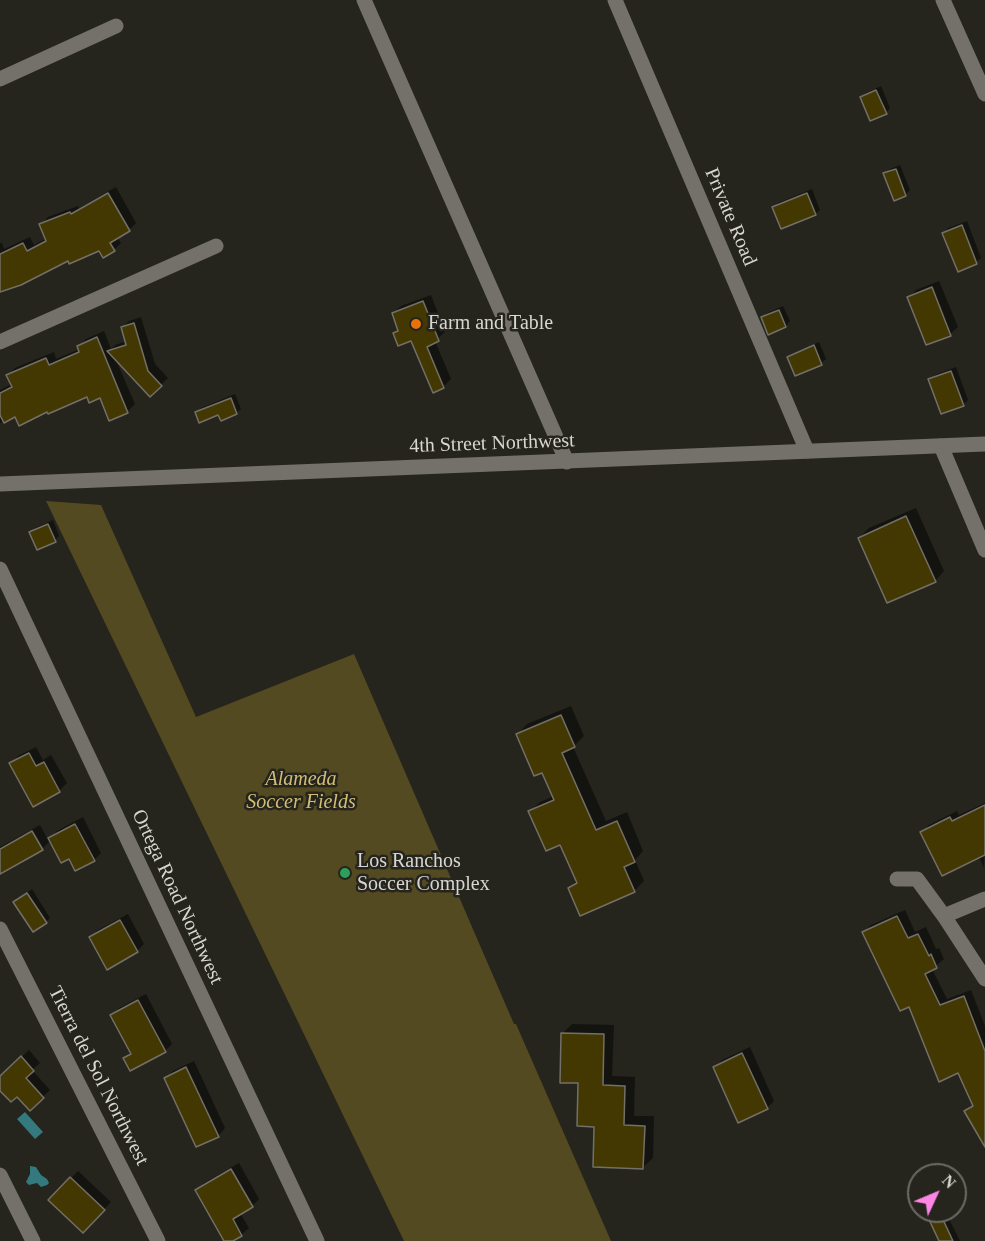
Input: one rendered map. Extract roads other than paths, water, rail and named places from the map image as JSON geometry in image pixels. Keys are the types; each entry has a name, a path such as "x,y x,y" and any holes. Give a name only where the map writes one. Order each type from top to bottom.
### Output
{"street":[{"path":"364,0 567,462"},
{"name":"Private Road","path":"615,0 807,451"},
{"path":"943,0 985,94"},
{"path":"0,79 116,26"},
{"path":"0,342 216,246"},
{"name":"4th Street Northwest","path":"0,484 985,444"},
{"path":"941,446 985,550"},
{"name":"Ortega Road Northwest","path":"0,569 317,1241"},
{"path":"897,879 917,879 985,979"},
{"path":"944,916 985,899"},
{"name":"Tierra del Sol Northwest","path":"0,929 158,1241"},
{"path":"0,1176 33,1241"}],"water":[{"path":"25,1112 43,1132 35,1139 17,1119"},
{"path":"30,1166 36,1167 47,1179 49,1183 47,1185 41,1187 37,1183 29,1185 26,1182 30,1174"}],"place":[{"name":"Farm and Table","path":"416,324"},
{"name":"Los Ranchos Soccer Complex","path":"345,873"}],"park label":[{"name":"Alameda Soccer Fields","path":"301,792"}]}
